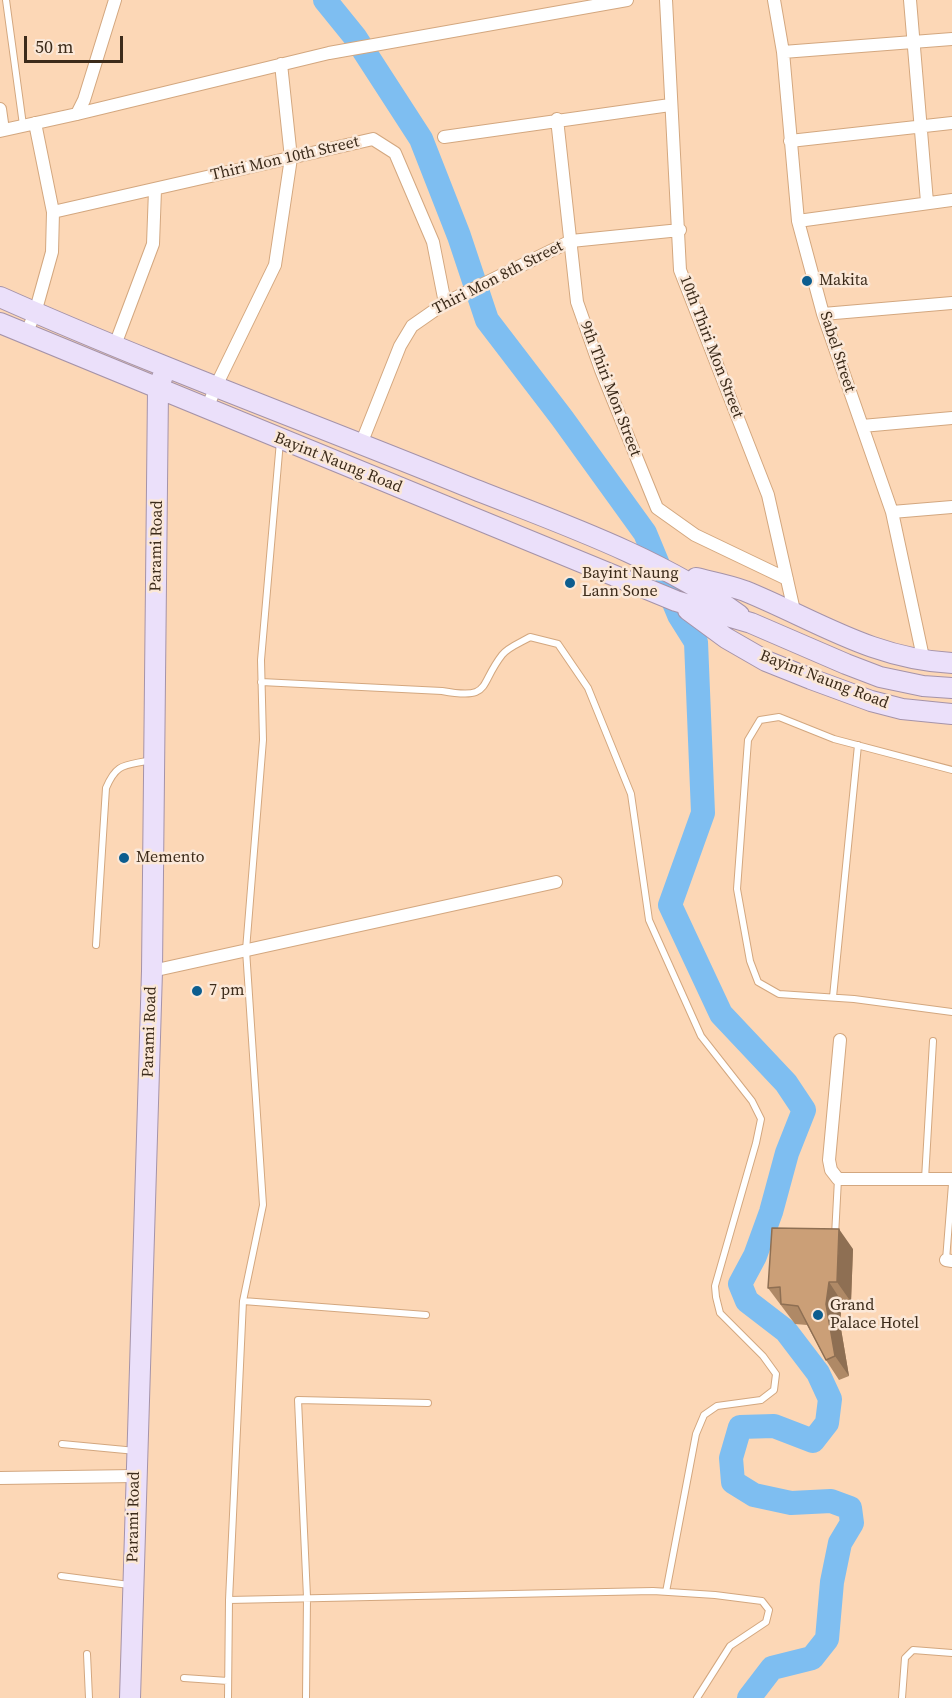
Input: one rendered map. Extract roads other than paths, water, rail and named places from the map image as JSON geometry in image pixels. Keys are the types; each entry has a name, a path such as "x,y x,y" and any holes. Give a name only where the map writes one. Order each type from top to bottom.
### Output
{"main road":[{"name":"Bayint Naung Road","path":"0,297 35,313 111,357 159,389 676,601 751,623"},
{"name":"Bayint Naung Road","path":"0,323 26,334 111,357 166,367 216,386 568,527 668,570 715,597 751,623"},
{"name":"Parami Road","path":"130,1698 152,971 159,389 166,367"},
{"path":"274,437 278,411"},
{"name":"Bayint Naung Road","path":"668,570 744,591 870,646 924,662 952,663"},
{"name":"Bayint Naung Road","path":"676,601 726,638 766,661 871,701 902,709 952,714"},
{"path":"751,623 880,677 924,686 952,688"}],"street":[{"path":"77,114 84,100 115,0"},
{"path":"0,109 1,127 29,124 329,53 627,0"},
{"name":"10th Thiri Mon Street","path":"666,0 670,105 680,230 680,270 768,495 795,615"},
{"name":"Sabel Street","path":"774,0 783,52 798,221 823,314 892,512 924,662"},
{"path":"910,0 927,202"},
{"path":"783,52 952,39"},
{"path":"207,409 275,265 291,158 281,64"},
{"path":"444,137 557,119 670,105"},
{"name":"9th Thiri Mon Street","path":"557,119 577,302 600,370 657,508 695,535 787,579"},
{"path":"790,141 952,123"},
{"path":"26,334 35,313 52,252 53,212 29,124"},
{"name":"Thiri Mon 10th Street","path":"53,212 373,139 395,153 433,242 445,303"},
{"path":"111,357 153,244 155,190"},
{"path":"798,221 952,200"},
{"name":"Thiri Mon 8th Street","path":"361,444 400,346 412,326 445,303 571,241 680,230"},
{"path":"823,314 952,303"},
{"path":"862,426 952,418"},
{"path":"892,512 952,507"},
{"path":"152,971 556,882"},
{"path":"840,1040 829,1160 831,1170 838,1179 952,1179"},
{"path":"0,1478 135,1476"}],"lane":[{"path":"6,0 29,124"},
{"path":"228,1698 229,1600 243,1301 263,1205 246,950 262,740 261,660 274,437"},
{"path":"261,682 465,695 483,689 503,653 530,637 558,644 588,688 631,794 649,920 701,1036 753,1101 761,1119 715,1286 720,1313 763,1356 776,1374 774,1390 760,1400 717,1406 704,1415 696,1434 666,1592"},
{"path":"952,770 834,739 779,717 760,720 748,740 737,889 750,961 758,982 779,994 833,997 952,1012"},
{"path":"833,997 858,746"},
{"path":"96,945 106,788 112,774 120,766 154,759"},
{"path":"925,1179 933,1041"},
{"path":"834,1240 838,1179"},
{"path":"949,1260 952,1184"},
{"path":"243,1301 426,1314"},
{"path":"306,1698 306,1597 298,1400 428,1403"},
{"path":"62,1444 136,1451"},
{"path":"61,1576 133,1586"},
{"path":"229,1600 666,1592 762,1601 769,1610 766,1622 730,1646 697,1698"},
{"path":"902,1698 905,1658 913,1650 952,1653"},
{"path":"87,1654 89,1698"},
{"path":"184,1678 228,1681"}],"waterway":[{"path":"325,0 355,37 421,139 459,236 487,320 562,418 645,533 679,615 696,642 703,813 670,905 721,1014 786,1083 804,1110 787,1153 771,1212 755,1256 740,1284 747,1301 786,1331 818,1373 830,1399 827,1423 813,1441 774,1426 740,1427 731,1458 733,1482 754,1495 791,1503 831,1501 850,1508 852,1523 840,1543 832,1582 827,1639 812,1658 772,1668 749,1698"}],"place":[{"name":"Makita","path":"807,281"},
{"name":"Bayint Naung Lann Sone","path":"570,583"},
{"name":"Memento","path":"124,858"},
{"name":"7 pm","path":"197,991"},
{"name":"Grand Palace Hotel","path":"818,1315"}]}
